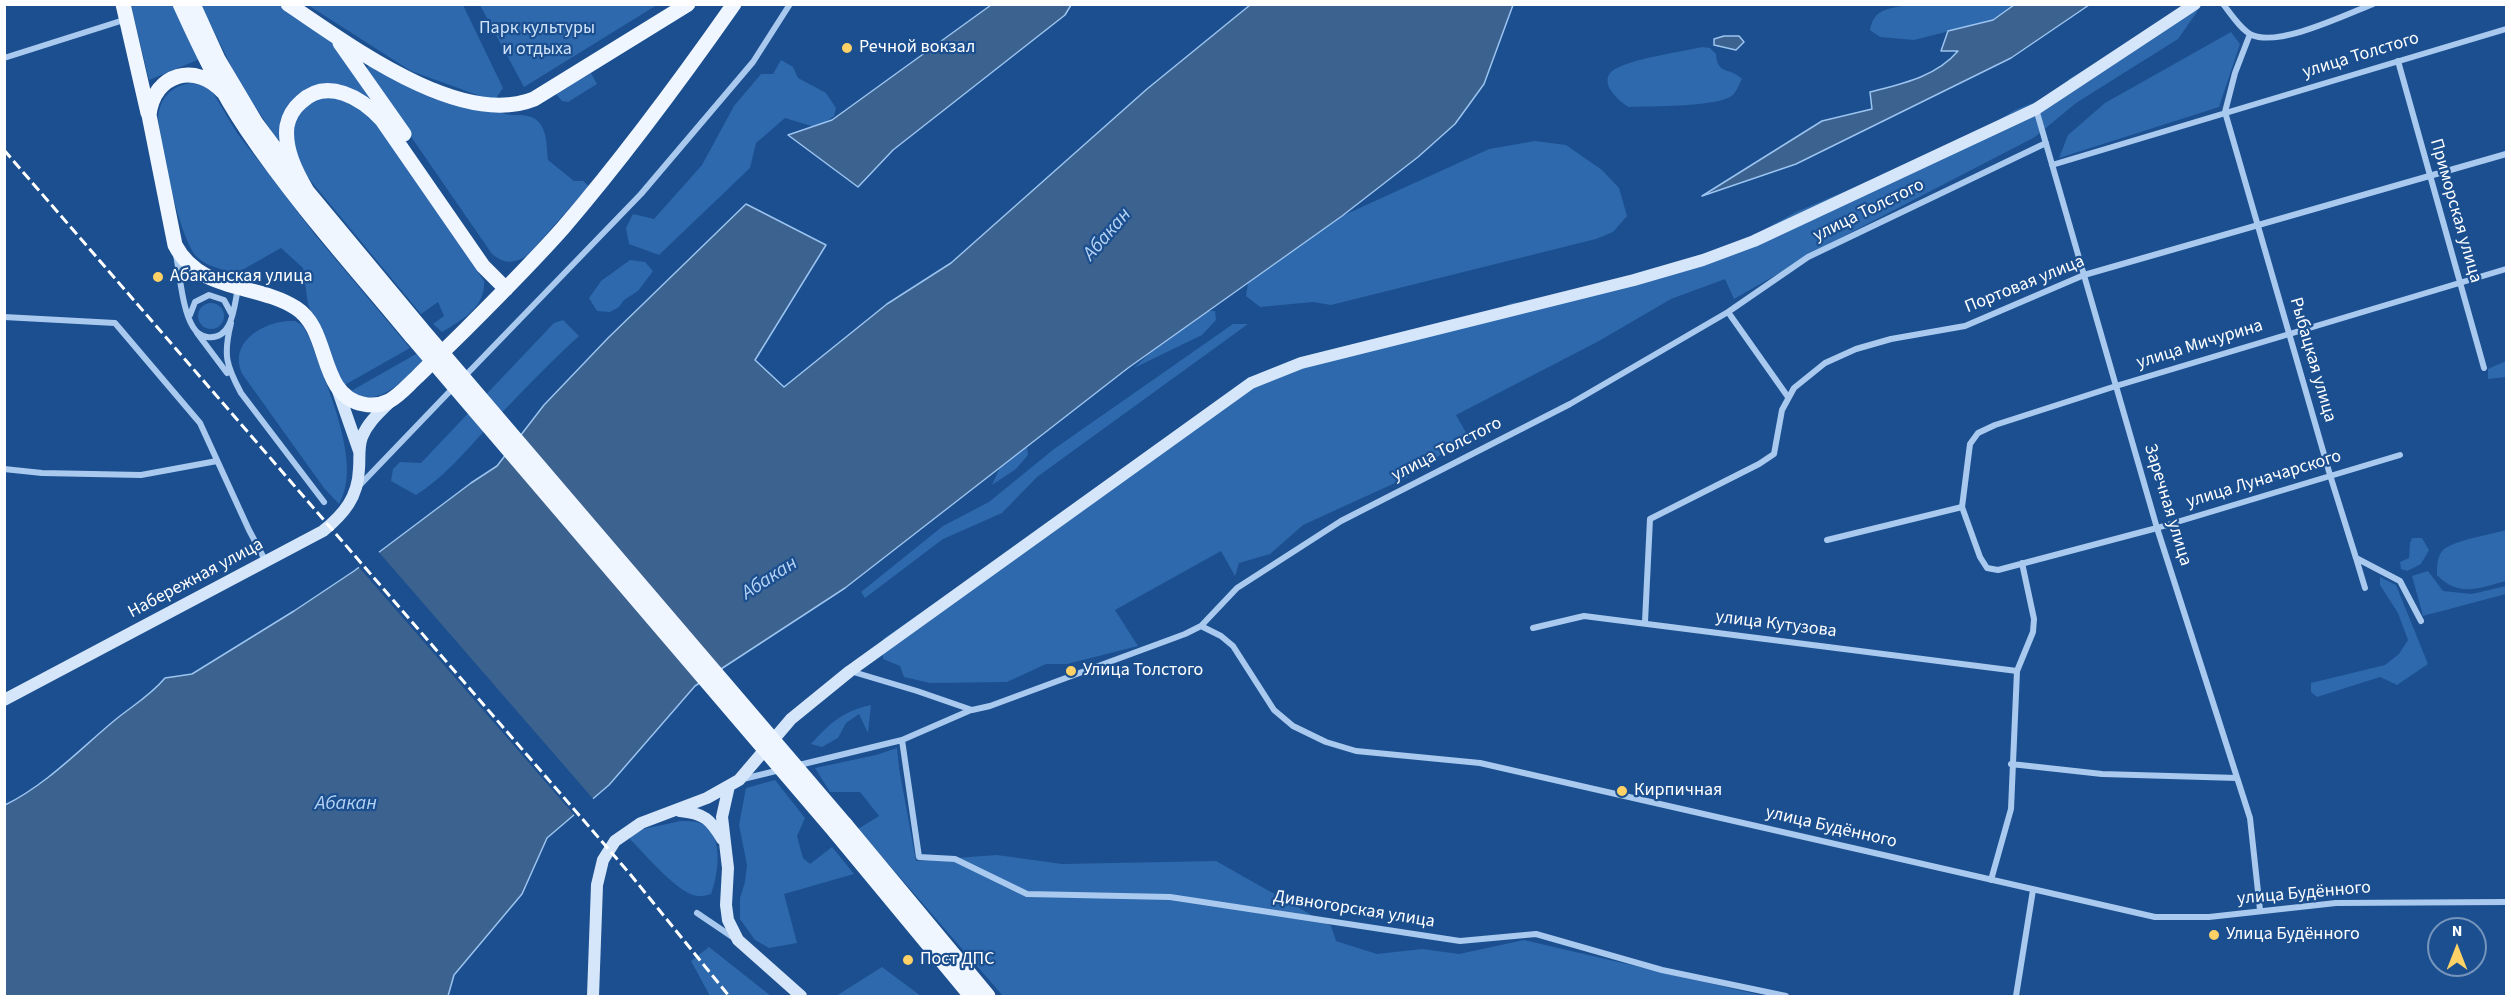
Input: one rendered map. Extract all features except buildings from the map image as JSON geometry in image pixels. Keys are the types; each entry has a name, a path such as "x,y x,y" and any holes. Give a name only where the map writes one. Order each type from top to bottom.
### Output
{"main road":[{"path":"180,4 207,64 267,159 840,829 988,996"},
{"path":"193,4 218,59 250,114 416,332"},
{"path":"288,4 370,58 418,83 472,102 508,106 534,99 688,4"},
{"path":"125,12 149,115 175,245 187,263 214,280 291,305 306,316 314,329 335,384 346,398 359,403 379,404 395,397 506,289 579,209 656,112 734,4"},
{"path":"324,28 348,53 490,260 506,289"},
{"path":"149,115 150,105 156,93 175,78 189,75 205,77 223,92"},
{"path":"307,191 294,168 287,142 287,126 292,113 305,98 318,91 332,91 354,97 369,106 381,120 483,266 506,289"},
{"path":"840,829 971,996"}],"street":[{"path":"357,489 517,320 642,194 753,62 790,4"},
{"path":"593,996 597,885 603,860 615,841 641,823 677,811 734,783 791,719 850,671 1251,383 1301,363 1623,283 1703,260 1754,241 2036,110 2195,4"},
{"path":"2223,4 2250,34 2266,39 2283,37 2373,4"},
{"path":"4,58 125,12"},
{"name":"улица Толстого","path":"2052,165 2506,29"},
{"path":"2225,112 2235,73 2250,34"},
{"name":"Приморская улица","path":"2398,61 2484,368"},
{"name":"Заречная улица","path":"2036,110 2157,528 2250,818 2260,910"},
{"name":"Рыбацкая улица","path":"2225,112 2365,588"},
{"name":"улица Толстого","path":"734,783 902,740 972,710 990,706 1201,626 1237,588 1341,521 1570,404 1728,312 1808,257 2046,143"},
{"name":"Портовая улица","path":"1645,622 1650,519 1759,464 1774,454 1782,410 1788,397 1794,388 1825,363 1856,349 1891,339 1965,326 2084,275 2506,154"},
{"path":"169,222 190,322 324,502"},
{"name":"улица Мичурина","path":"1962,507 1970,444 1978,433 1995,425 2116,386 2506,269"},
{"path":"237,385 225,357 238,288"},
{"path":"190,322 191,309 195,302 210,295 221,298 227,303 231,321 224,333 216,337 204,336 194,329"},
{"path":"1728,312 1788,397"},
{"path":"4,317 115,323 200,423 266,562"},
{"path":"335,384 359,452"},
{"path":"359,452 369,424 395,397"},
{"name":"Набережная улица","path":"4,700 316,536 332,524 347,508 357,489 359,452"},
{"name":"улица Луначарского","path":"1962,507 1980,557 1987,568 1998,570 2157,528 2400,455"},
{"path":"4,469 42,473 141,475 217,461"},
{"path":"1827,540 1962,507"},
{"path":"2356,558 2400,581 2421,621"},
{"path":"1991,880 2011,809 2011,764 2017,671 2033,632 2034,619 2022,563"},
{"name":"улица Кутузова","path":"1533,628 1584,616 2017,671"},
{"name":"улица Будённого","path":"1201,626 1221,636 1233,646 1274,710 1293,726 1326,742 1356,751 1480,763 2155,917 2209,917 2336,903 2506,902"},
{"path":"850,671 972,710"},
{"name":"Дивногорская улица","path":"902,740 919,857 955,859 1027,894 1170,897 1460,941 1536,934 1662,970 1786,996"},
{"path":"2011,764 2102,774 2237,778"},
{"path":"734,783 722,817 728,868 727,913 738,940"},
{"path":"677,811 696,813 712,822 725,843"},
{"path":"2016,996 2033,890"},
{"path":"698,913 738,940 801,996"}],"green space":[{"path":"131,5 176,5 200,59 149,80"},
{"path":"201,5 279,5 335,44 384,110 320,85 280,139 277,139 240,84"},
{"path":"308,5 463,5 503,88 494,101 411,71"},
{"name":"Парк культуры и отдыха","path":"480,5 657,5 524,87"},
{"path":"1907,5 2014,5 1993,20 1914,40 1880,37 1870,30 1879,13"},
{"path":"2195,5 2197,12 2178,39 2076,103 2035,137 1844,236 1734,299 1725,279 1671,299 1599,341 1456,415 1472,443 1461,441 1406,478 1303,525 1270,554 1239,563 1235,576 1221,551 1115,610 1138,646 1067,664 1046,664 1007,682 930,683 904,677 900,666 883,659 883,639 1275,367 1443,332 1512,303 1563,298 1734,246 1796,212 1968,139 2015,110 2058,93 2069,79"},
{"path":"2231,32 2240,44 2219,107 2059,158 2068,135 2105,103"},
{"path":"1702,47 1710,48 1716,54 1717,61 1722,68 1742,79 1731,97 1694,105 1629,107 1619,100 1609,87 1608,76 1620,67 1642,59"},
{"path":"781,60 793,67 798,78 826,93 836,108 834,116 818,128 785,118 756,143 750,168 659,255 629,244 626,228 633,214 654,219 702,165 734,106 761,74 773,74"},
{"path":"371,63 495,108 505,114 522,115 537,120 546,138 548,160 574,181 583,181 589,186 528,255 509,262 500,260 492,254 365,70"},
{"path":"591,73 597,84 568,102 562,101 555,93"},
{"path":"191,83 199,84 212,91 237,133 316,236 410,348 341,387 308,304 303,268 281,248 244,269 232,273 198,258 191,248 178,213 162,147 158,116 168,93"},
{"path":"339,97 371,115 484,281 484,290 477,305 465,317 442,332 433,324 444,316 438,302 421,314 305,174 294,149 294,121 314,98"},
{"path":"1535,141 1566,145 1602,170 1619,188 1627,216 1613,232 1596,239 1331,305 1313,302 1260,307 1246,296 1248,283 1342,216 1489,149"},
{"path":"630,260 645,262 653,271 638,291 624,300 619,307 610,312 597,311 589,298 601,281"},
{"path":"211,303 220,307 224,316 220,325 211,329 202,325 198,316 202,307"},
{"path":"1206,311 1215,311 1216,320 1202,335 1134,368 1181,324"},
{"path":"563,320 579,336 532,381 445,473 416,495 391,481 393,469 400,462 421,463 554,323"},
{"path":"295,321 303,326 310,339 332,399 345,445 346,487 339,504 324,488 243,375 239,363 244,343 252,335 272,324"},
{"path":"1233,324 1248,324 1037,477 1002,513 943,539 865,598 861,592 943,526 989,502 1054,449"},
{"path":"416,354 424,361 391,390 371,397 361,396 351,391"},
{"path":"2506,361 2506,377 2488,379 2488,369"},
{"path":"1026,441 1028,455 1016,469 992,485 1006,454"},
{"path":"2506,530 2506,581 2478,588 2461,589 2453,587 2437,575 2439,556 2447,547"},
{"path":"2412,538 2422,538 2429,550 2421,564 2407,571 2401,569 2400,562 2409,558"},
{"path":"2428,571 2443,591 2472,594 2506,586 2506,594 2423,616 2412,576"},
{"path":"2380,577 2396,585 2428,664 2397,685 2380,677 2317,697 2311,692 2311,683 2385,665 2399,654 2408,640 2398,613 2380,585"},
{"path":"871,705 868,733 859,714 846,723 838,738 822,747 811,744 824,730 845,714"},
{"path":"897,748 916,861 997,855 1062,864 1216,861 1331,926 1336,941 1377,954 1422,949 1459,954 1524,940 1764,996 1003,996 858,829 879,816 860,792 830,792 815,768 876,755"},
{"path":"775,780 805,818 797,836 803,858 810,864 832,847 854,874 784,894 797,943 769,948 755,940 740,919 740,898 747,865 739,825 746,788"},
{"path":"681,821 704,825 715,838 718,857 711,894 693,895 676,885 629,838 643,829"},
{"path":"709,947 771,996 710,996 691,961"},
{"path":"882,967 921,996 836,996"}],"water":[{"path":"991,5 1071,5 1065,15 893,150 858,187 788,135 832,120"},
{"name":"Абакан","path":"1250,5 1513,5 1484,84 1455,124 1418,157 1342,216 1128,368 845,588 695,686 609,785 547,838 522,894 454,975 448,996 5,996 5,805 49,777 115,720 147,696 165,678 192,674 294,611 354,571 497,466 544,405 608,338 746,204 826,245 755,360 784,387 887,304 951,263 1147,89"},
{"path":"2014,5 2089,5 2011,58 1796,164 1702,196 1822,121 1872,109 1870,92 1929,73 1958,51 1941,51 1948,31 1993,20"},
{"path":"1739,36 1744,42 1736,50 1714,45 1714,39"}],"pier":[{"path":"377,550 595,801 576,817 357,565"}],"railway":[{"path":"4,150 630,874 729,996"}],"place":[{"name":"Речной вокзал","path":"847,48"},
{"name":"Абаканская улица","path":"158,277"},
{"name":"Улица Толстого","path":"1071,671"},
{"name":"Кирпичная","path":"1622,791"},
{"name":"Улица Будённого","path":"2214,935"},
{"name":"Пост ДПС","path":"908,960"}]}
